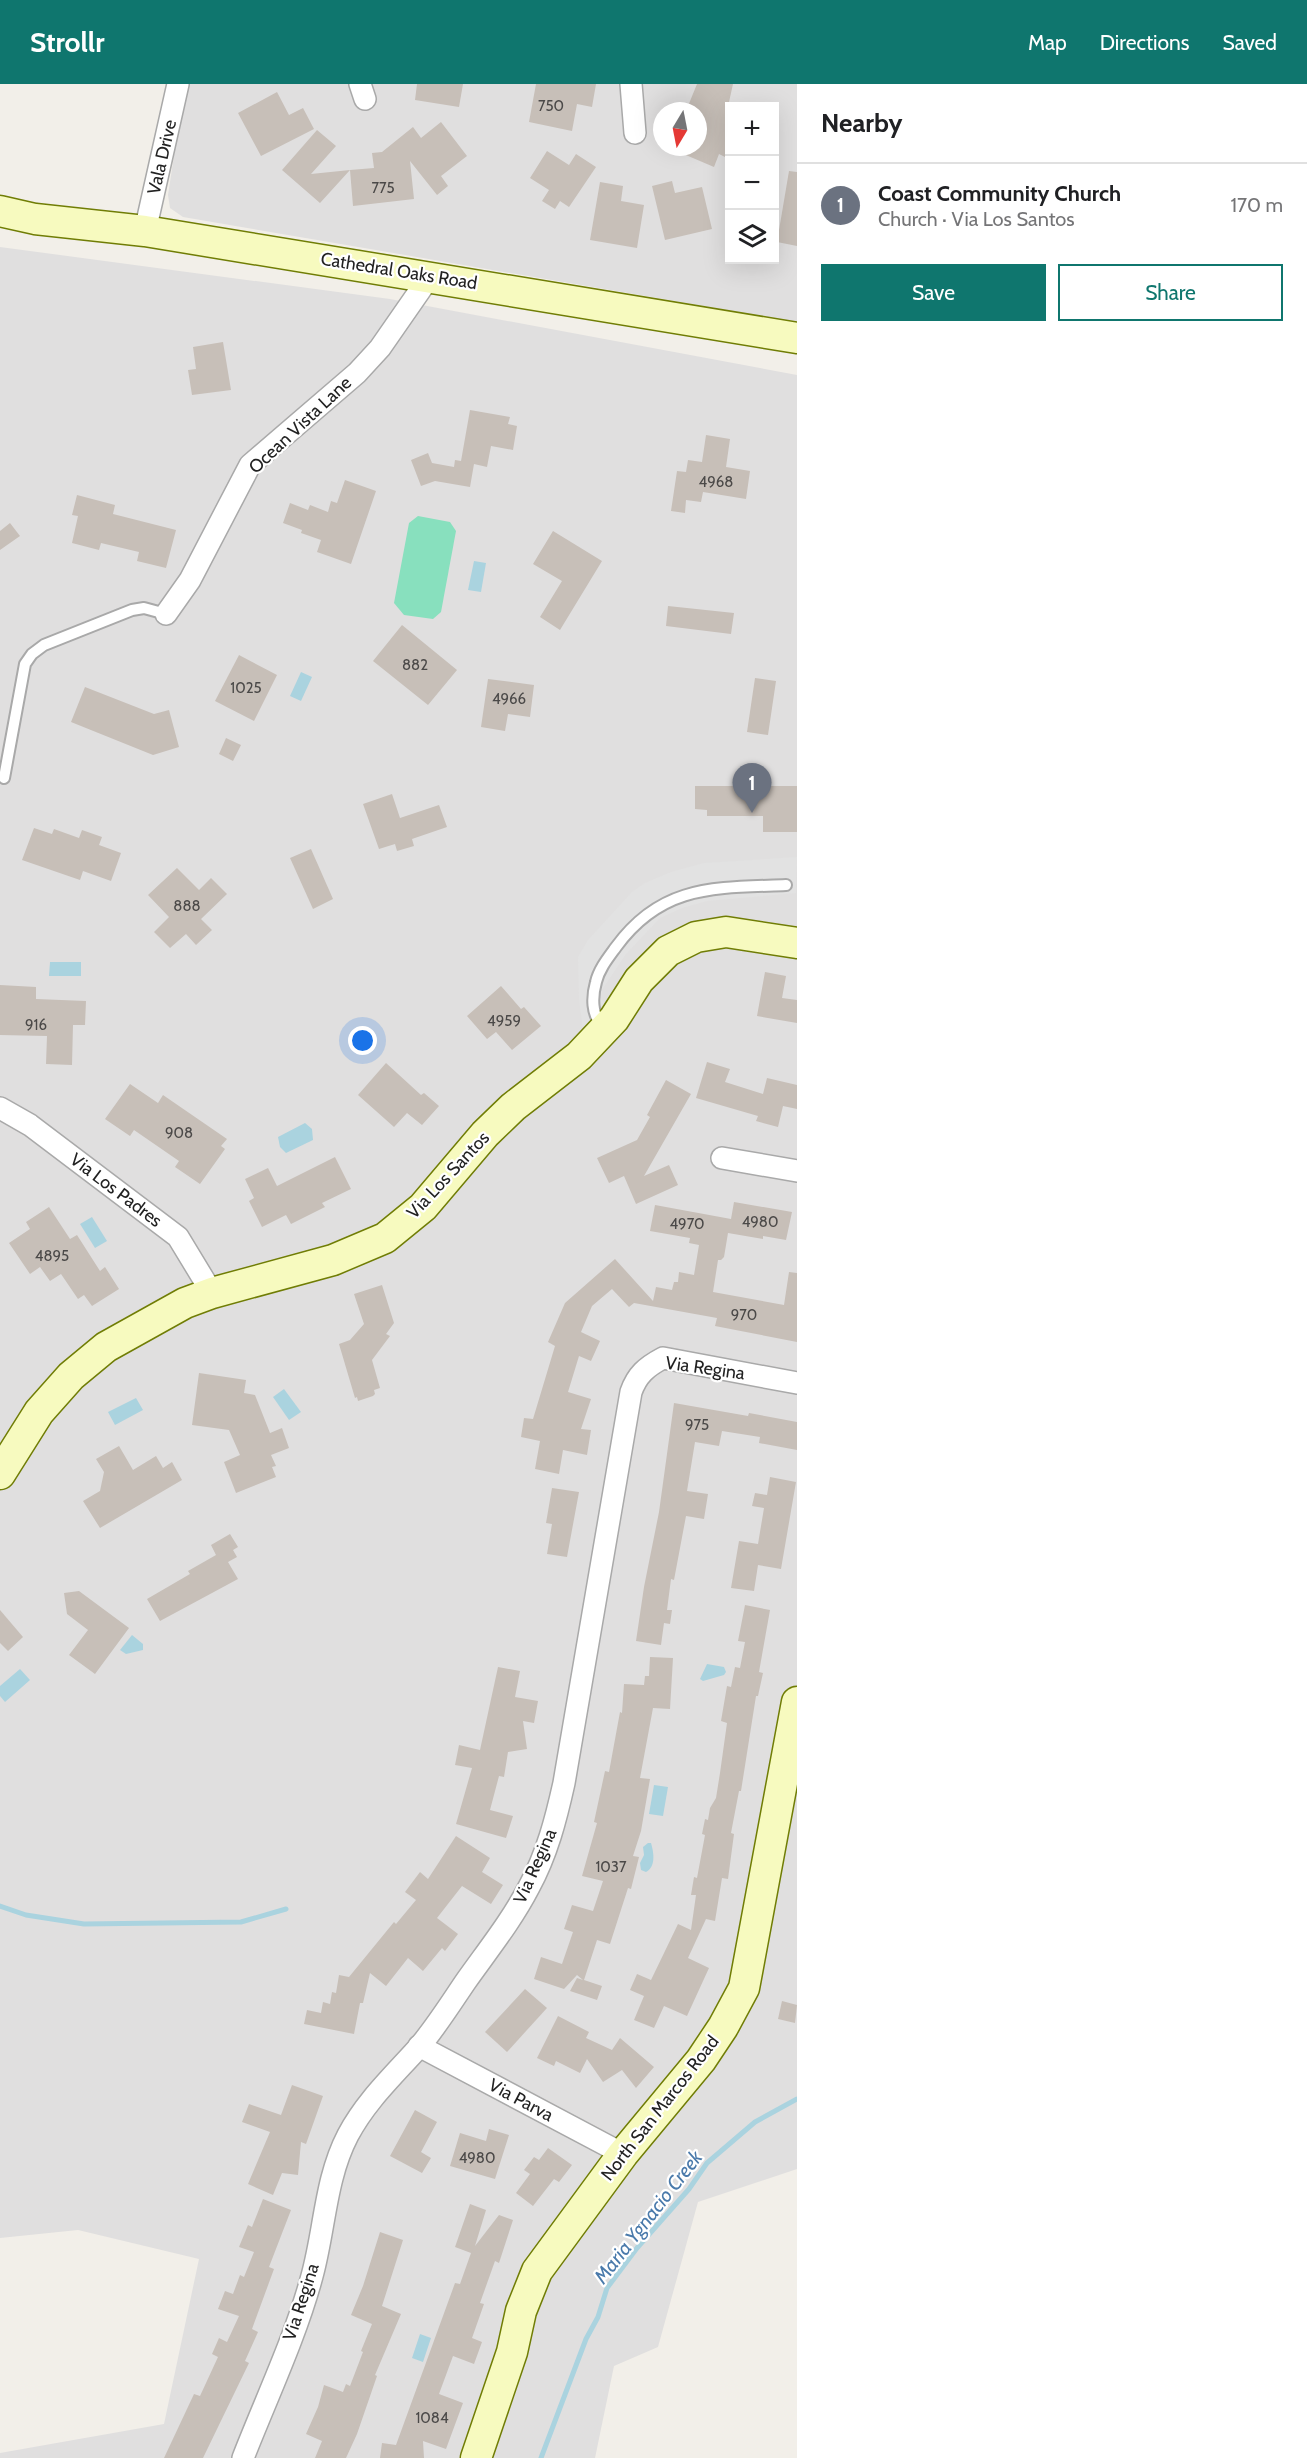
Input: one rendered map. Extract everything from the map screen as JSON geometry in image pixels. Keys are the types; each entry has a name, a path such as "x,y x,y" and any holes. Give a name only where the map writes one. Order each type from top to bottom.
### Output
{"street":[{"name":"Vala Drive","path":"145,231 178,84"},
{"path":"631,84 635,133"},
{"name":"Cathedral Oaks Road","path":"0,211 35,219 145,231 430,276 797,338"},
{"name":"Ocean Vista Lane","path":"166,614 190,580 250,465 357,373 373,356 430,276"},
{"name":"Via Los Santos","path":"0,1474 39,1412 71,1377 106,1347 185,1304 212,1293 333,1260 385,1238 423,1207 485,1134 513,1107 579,1056 614,1019 639,980 668,951 696,937 726,932 797,944"},
{"name":"Via Los Padres","path":"0,1108 30,1125 178,1237 212,1293"},
{"path":"722,1158 797,1171"},
{"name":"Via Regina","path":"243,2458 312,2277 336,2162 347,2136 378,2090 419,2046 512,1917 534,1878 556,1819 629,1404 636,1380 647,1366 663,1358 797,1383"},
{"name":"North San Marcos Road","path":"476,2458 512,2352 521,2311 537,2271 623,2154 701,2060 723,2027 744,1988 797,1702"},
{"name":"Via Parva","path":"419,2046 623,2154"}],"lane":[{"path":"4,778 21,683 26,664 32,654 44,645 132,610 144,608 166,614"},
{"path":"606,1027 598,1022 593,998 597,978 628,931 658,905 683,894 728,887 786,885"}],"shaded area":[{"path":"185,84 797,84 797,322 183,217 170,208 168,195"},
{"path":"0,247 390,299 797,375 797,2169 698,2202 658,2347 614,2366 595,2458 0,2458 0,2453 164,2424 199,2259 78,2230 0,2238"},
{"path":"797,857 796,893 707,901 682,908 660,918 626,954 602,990 601,999 606,1004 584,1038 579,1000 578,957 588,940 632,892 645,883 671,872 704,863"}],"green space":[{"path":"418,516 450,522 456,531 441,612 433,619 404,615 394,603 409,523"}],"water":[{"path":"474,561 486,563 481,592 468,590"},
{"path":"301,672 312,677 301,701 290,696"},
{"path":"50,962 81,962 81,976 49,976"},
{"path":"305,1123 312,1129 313,1140 286,1153 280,1147 278,1137"},
{"path":"92,1217 107,1241 95,1248 80,1224"},
{"path":"284,1389 301,1412 289,1420 273,1397"},
{"path":"136,1398 143,1410 115,1425 108,1412"},
{"path":"132,1635 143,1644 143,1650 126,1654 120,1650"},
{"path":"707,1664 724,1667 726,1672 724,1675 703,1681 700,1679"},
{"path":"20,1669 30,1680 5,1702 0,1696 0,1686"},
{"path":"654,1785 668,1787 663,1816 649,1814"},
{"path":"651,1843 653,1859 651,1867 646,1872 641,1870 640,1863 644,1855 643,1847"},
{"path":"420,2334 431,2338 423,2362 412,2358"}],"building":[{"path":"417,84 463,84 459,107 415,100"},
{"path":"536,84 596,84 592,107 577,104 572,131 529,122"},
{"path":"697,84 733,84 729,102 725,102 725,157 719,154 714,167 688,156 707,156 707,102 690,102"},
{"path":"277,92 289,115 303,108 314,129 261,156 238,113"},
{"path":"441,122 467,156 441,176 448,186 437,195 410,161 414,199 353,206 350,170 374,168 372,153 382,152 413,127 421,138"},
{"path":"317,130 336,146 311,174 350,170 320,203 282,170"},
{"path":"547,151 569,165 576,154 596,167 569,207 560,201 555,209 542,201 549,190 530,178"},
{"path":"789,171 797,172 797,246 779,242"},
{"path":"672,181 675,193 702,187 712,229 665,240 652,186"},
{"path":"600,182 623,186 621,201 644,205 637,248 590,240"},
{"path":"223,342 231,390 192,395 188,370 196,369 193,347"},
{"path":"470,410 510,417 508,424 517,426 513,450 491,446 487,467 474,464 470,487 435,481 421,486 411,460 428,453 432,463 454,467 455,460 461,461"},
{"path":"706,435 730,439 726,467 750,471 746,499 703,492 701,502 686,500 685,513 671,511 677,471 686,472 688,460 702,462"},
{"path":"345,480 376,491 351,564 317,552 321,540 283,523 290,503 308,510 310,505 328,512 331,501 337,503"},
{"path":"77,495 115,505 113,514 176,530 166,568 137,561 139,552 101,543 99,550 72,543 78,516 72,515"},
{"path":"10,523 20,536 0,550 0,531"},
{"path":"553,531 602,561 560,630 540,617 562,581 533,564"},
{"path":"668,606 734,613 731,634 666,626"},
{"path":"402,625 457,670 428,705 373,661"},
{"path":"239,655 277,675 254,721 215,701"},
{"path":"755,678 776,681 768,735 747,732"},
{"path":"488,679 534,685 530,717 508,714 505,731 481,727"},
{"path":"85,687 154,714 169,710 179,747 153,755 71,722"},
{"path":"226,738 241,745 233,761 219,754"},
{"path":"695,786 797,786 797,832 763,832 763,816 707,816 707,810 695,809"},
{"path":"392,794 400,818 439,805 447,827 412,839 414,846 397,851 395,844 379,849 363,804"},
{"path":"34,828 52,834 54,829 79,838 82,830 102,837 99,845 121,853 111,881 83,871 80,880 22,860"},
{"path":"311,849 333,899 313,909 290,858"},
{"path":"177,868 199,890 211,878 227,894 201,919 212,930 196,945 186,934 170,948 154,932 169,917 148,895"},
{"path":"765,972 786,976 782,998 797,1000 797,1023 757,1016"},
{"path":"0,985 36,987 36,999 86,1001 85,1025 73,1025 72,1065 46,1064 47,1036 0,1035"},
{"path":"501,986 521,1009 524,1007 541,1026 512,1050 496,1032 487,1039 467,1016"},
{"path":"707,1062 730,1069 725,1082 763,1094 767,1078 797,1085 797,1109 783,1106 778,1127 756,1121 758,1116 696,1098"},
{"path":"386,1063 421,1095 424,1093 439,1106 422,1125 407,1113 394,1127 358,1095"},
{"path":"666,1080 691,1094 644,1176 669,1165 678,1185 636,1204 624,1176 609,1183 597,1158 637,1140 650,1117 647,1115"},
{"path":"130,1084 158,1103 163,1095 227,1139 221,1146 225,1149 200,1184 175,1167 179,1161 134,1130 130,1136 105,1119"},
{"path":"335,1157 351,1189 322,1203 325,1207 291,1224 286,1215 262,1227 249,1201 254,1198 245,1179 268,1168 277,1186"},
{"path":"734,1202 792,1212 786,1240 728,1233 724,1257 718,1260 713,1292 784,1305 789,1272 797,1273 797,1342 715,1326 717,1318 634,1303 629,1307 612,1289 592,1306 581,1332 600,1341 591,1361 579,1356 568,1392 591,1399 581,1429 591,1430 587,1455 563,1450 559,1474 535,1469 540,1441 521,1437 524,1418 533,1419 555,1346 548,1342 565,1303 615,1259 653,1301 656,1287 672,1290 674,1282 678,1282 679,1272 694,1275 699,1245 689,1243 690,1238 650,1231 655,1205 731,1219"},
{"path":"49,1207 70,1239 77,1235 100,1271 105,1267 119,1289 92,1306 84,1295 78,1299 61,1274 50,1281 40,1267 30,1274 9,1243 30,1229 26,1222"},
{"path":"382,1285 394,1323 386,1334 390,1336 372,1360 380,1388 374,1390 373,1396 358,1401 357,1397 355,1398 339,1344 350,1340 364,1324 354,1294"},
{"path":"199,1373 246,1380 244,1393 255,1395 270,1433 282,1428 289,1448 271,1455 276,1466 272,1467 276,1477 236,1493 224,1462 240,1455 229,1430 192,1425"},
{"path":"674,1403 797,1422 797,1450 759,1443 760,1437 722,1431 719,1446 695,1442 687,1491 708,1494 704,1519 686,1516 674,1580 671,1579 667,1610 672,1610 670,1624 664,1623 661,1645 636,1641 659,1512"},
{"path":"119,1446 133,1470 156,1456 163,1468 172,1462 182,1480 100,1528 83,1501 100,1491 104,1472 96,1459"},
{"path":"770,1477 796,1482 781,1569 758,1565 754,1591 731,1588 739,1541 758,1544 764,1508 752,1506 755,1493 767,1495"},
{"path":"552,1488 579,1492 567,1557 547,1554 552,1524 546,1523"},
{"path":"230,1534 238,1547 233,1550 237,1557 228,1562 238,1579 160,1621 147,1599 190,1574 188,1571 216,1555 211,1545"},
{"path":"79,1591 129,1628 95,1674 69,1655 88,1630 67,1614 64,1593"},
{"path":"745,1605 770,1610 759,1672 763,1673 758,1696 756,1696 741,1791 739,1791 731,1833 734,1834 728,1879 722,1878 715,1921 706,1919 688,1958 709,1968 687,2016 664,2006 654,2028 634,2020 644,1996 630,1990 637,1974 651,1980 678,1924 691,1930 696,1895 691,1895 694,1877 697,1878 705,1835 702,1834 705,1819 708,1820 710,1808 716,1798 720,1773 727,1723 721,1721 727,1686 731,1687 735,1667 740,1668 745,1642 738,1641"},
{"path":"0,1610 23,1637 8,1651 0,1643"},
{"path":"650,1657 673,1658 670,1709 653,1708 640,1778 650,1779 641,1831 633,1856 639,1857 631,1889 628,1888 610,1944 597,1940 584,1980 602,1986 597,2000 570,1991 577,1978 583,1980 577,1975 564,1989 534,1979 541,1957 562,1964 573,1932 564,1929 572,1905 593,1911 603,1881 582,1876 597,1823 594,1822 605,1771 609,1772 620,1712 622,1713 624,1684 644,1685 645,1676 649,1676"},
{"path":"498,1667 520,1671 515,1697 538,1701 534,1723 523,1721 527,1749 508,1752 504,1777 499,1776 490,1810 513,1816 506,1838 456,1824 472,1768 455,1765 459,1745 480,1750"},
{"path":"456,1836 490,1858 482,1872 503,1885 491,1904 462,1886 437,1918 458,1934 445,1951 442,1948 423,1971 408,1958 386,1986 370,1973 363,2003 360,2003 354,2034 304,2024 307,2010 321,2013 323,2002 330,2004 332,1992 336,1993 339,1975 349,1977 394,1922 396,1924 416,1900 405,1892 420,1872 428,1879"},
{"path":"525,1989 547,2008 507,2052 485,2032"},
{"path":"782,2001 797,2005 795,2023 778,2019"},
{"path":"558,2016 589,2032 586,2038 612,2050 620,2038 654,2067 636,2088 622,2070 603,2082 587,2059 580,2073 556,2061 554,2066 537,2058"},
{"path":"292,2085 323,2096 306,2144 301,2142 298,2175 282,2173 273,2195 248,2184 270,2132 242,2122 249,2104 281,2115"},
{"path":"415,2110 437,2122 421,2152 431,2158 422,2173 390,2156"},
{"path":"489,2129 509,2135 495,2179 450,2166 460,2133 486,2141"},
{"path":"548,2148 572,2165 559,2182 554,2179 533,2206 516,2193 530,2174 524,2170 534,2157 539,2160"},
{"path":"263,2199 291,2210 269,2267 274,2269 252,2329 258,2332 245,2361 249,2363 203,2458 164,2458 194,2394 200,2396 218,2357 212,2354 219,2338 227,2342 239,2316 218,2309 225,2291 233,2294 240,2275 244,2277 254,2252 239,2247 248,2225 252,2227"},
{"path":"470,2204 486,2210 475,2246 499,2215 513,2220 499,2263 495,2261 480,2303 484,2304 472,2338 482,2342 474,2364 453,2356 439,2394 463,2403 446,2449 423,2441 424,2458 380,2458 382,2443 396,2445 455,2283 460,2284 471,2253 455,2247"},
{"path":"380,2232 403,2240 382,2306 401,2314 375,2375 377,2376 357,2434 346,2458 315,2458 322,2441 306,2434 318,2407 324,2385 343,2392 346,2384 350,2386 372,2324 351,2315"}],"waterway":[{"path":"0,1906 26,1915 84,1924 241,1922 286,1909"},
{"name":"Maria Ygnacio Creek","path":"541,2458 586,2339 598,2317 607,2288 637,2248 689,2189 707,2163 755,2122 797,2099"}],"place":[{"name":"Coast Community Church","path":"752,813"}]}
